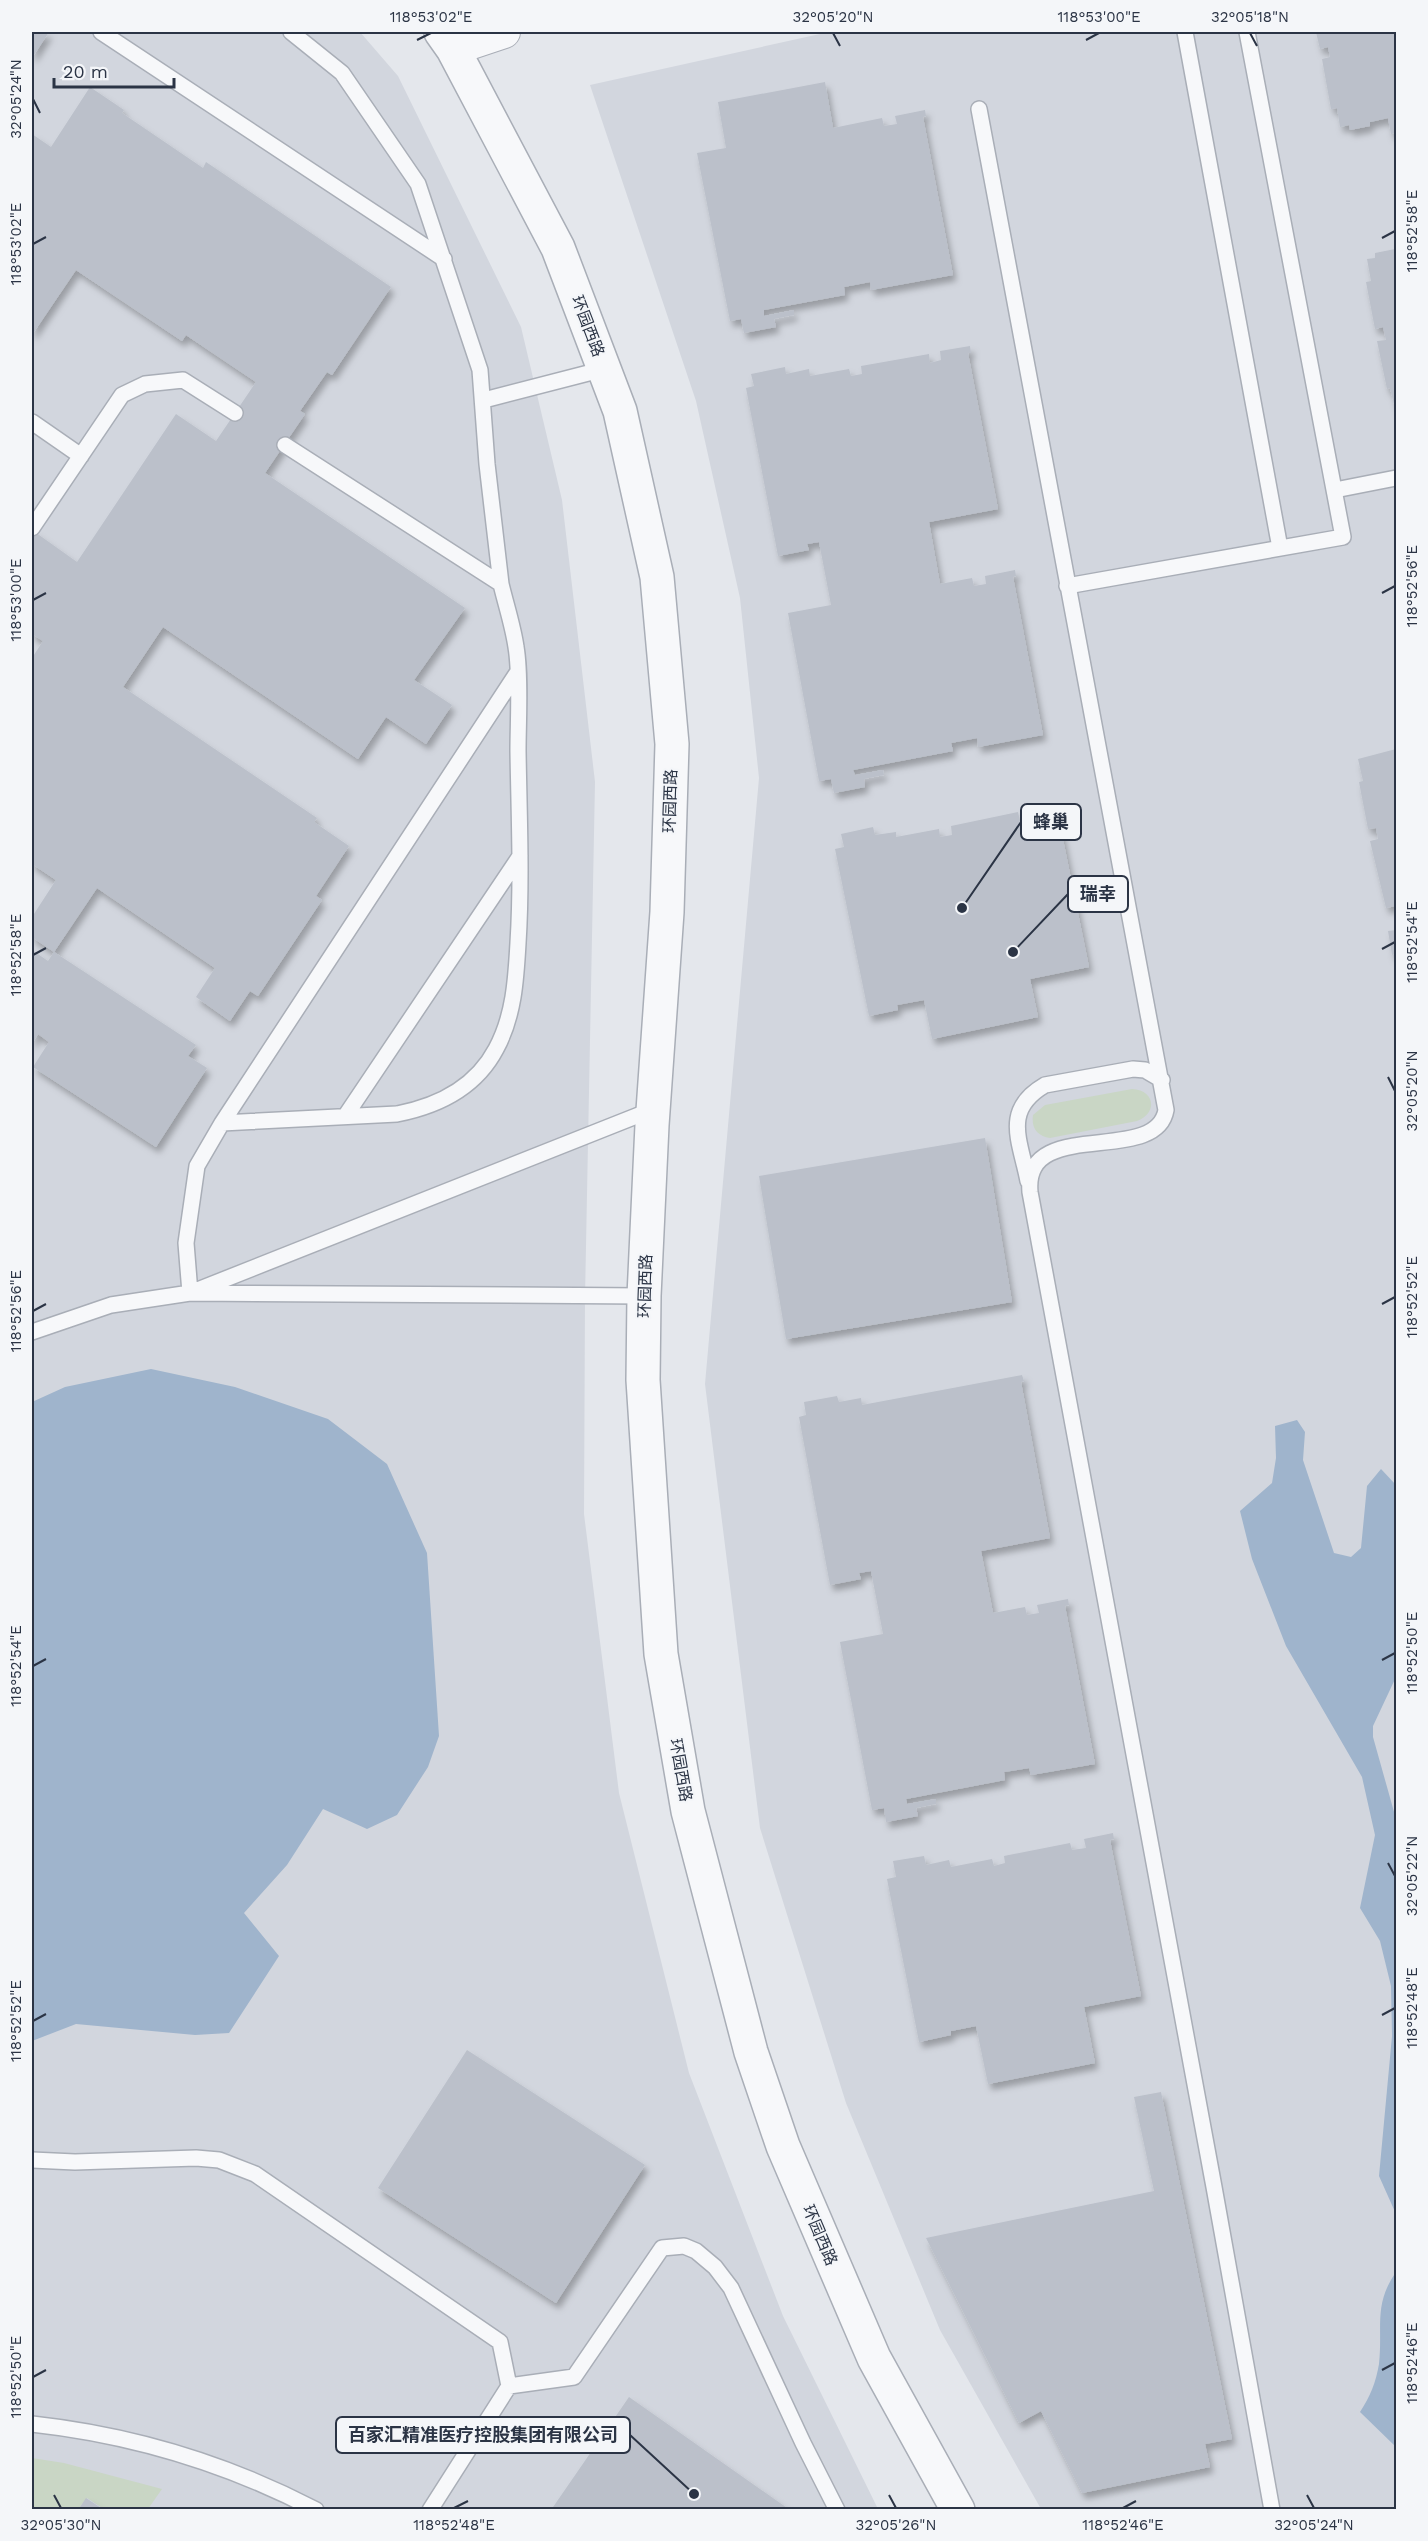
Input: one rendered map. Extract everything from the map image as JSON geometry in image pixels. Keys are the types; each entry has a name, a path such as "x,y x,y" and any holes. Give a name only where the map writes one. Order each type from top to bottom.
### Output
{"street":[{"path":"447,40 504,32"},
{"name":"环园西路","path":"447,40 558,248 620,411 657,577 672,744 667,912 644,1296 643,1380 661,1654 688,1811 751,2052 783,2146 874,2358 958,2510"}],"lane":[{"path":"101,32 444,259"},
{"path":"222,1123 397,1114 442,1101 480,1072 496,1050 507,1026 517,969 521,893 516,648 501,585 487,464 480,370 418,184 342,74 291,32"},
{"path":"1185,32 1280,548"},
{"path":"1067,586 1343,537 1247,32"},
{"path":"979,109 1166,1110 1159,1128 1151,1133 1046,1154 1031,1169 1030,1192"},
{"path":"484,400 604,369"},
{"path":"32,528 122,394 145,384 183,380 235,414"},
{"path":"32,422 81,456"},
{"path":"285,445 501,585"},
{"path":"1335,490 1396,478"},
{"path":"190,1293 186,1244 197,1166 222,1123 517,673"},
{"path":"346,1115 520,856"},
{"path":"1162,1080 1145,1070 1133,1069 1045,1085 1024,1100 1017,1114 1017,1127 1272,2510"},
{"path":"190,1293 654,1109"},
{"path":"32,1332 111,1305 190,1293 644,1296"},
{"path":"32,2160 75,2162 196,2158 219,2160 255,2174 500,2342 509,2386 429,2510"},
{"path":"509,2386 574,2377 662,2248 684,2246 706,2259 731,2288 803,2443 837,2510"},
{"path":"32,2424 82,2429 149,2444 215,2464 278,2490 316,2510"}],"shaded area":[{"path":"32,32 360,32 398,76 521,327 562,500 595,782 585,1298 584,1514 619,1793 689,2073 783,2316 878,2509 32,2510"},
{"path":"829,32 1396,32 1396,2509 1041,2509 940,2330 846,2103 760,1828 705,1384 759,778 740,598 696,401 590,85"}],"green space":[{"path":"1132,1089 1145,1093 1151,1102 1148,1113 1137,1121 1050,1138 1042,1136 1034,1128 1033,1115 1045,1105"},
{"path":"32,2458 64,2463 162,2489 148,2509 104,2509 87,2498 78,2509 32,2509"}],"water":[{"path":"151,1369 235,1387 328,1419 387,1464 427,1553 439,1736 428,1767 397,1815 367,1829 323,1809 287,1865 244,1913 279,1956 229,2033 195,2035 76,2024 32,2041 32,1402 65,1387"},
{"path":"1297,1420 1305,1432 1303,1460 1334,1553 1351,1557 1361,1548 1367,1486 1381,1469 1396,1485 1396,1677 1373,1726 1373,1737 1396,1819 1396,2214 1379,2176 1392,2036 1391,1986 1380,1941 1360,1908 1375,1835 1362,1777 1286,1646 1252,1559 1240,1511 1272,1483 1276,1458 1275,1426"},
{"path":"1396,2272 1396,2447 1360,2412 1370,2395 1376,2377 1380,2351 1380,2316 1384,2295"}],"building":[{"path":"32,32 49,32 32,58"},
{"path":"1316,32 1396,32 1396,133 1391,134 1388,118 1370,122 1370,126 1350,130 1349,125 1340,127 1337,108 1331,109 1322,59 1330,57 1328,47 1320,49"},
{"path":"825,82 833,128 882,118 884,126 897,124 895,116 925,110 926,116 923,117 953,275 871,290 870,282 844,287 845,295 764,310 764,316 794,310 794,315 774,319 776,327 744,333 741,319 730,321 697,153 726,148 718,102"},
{"path":"90,87 124,110 122,113 203,168 206,162 391,287 332,375 327,372 300,411 305,414 265,473 465,608 414,680 452,705 426,744 386,717 358,759 163,627 123,687 317,818 314,822 349,846 316,896 322,900 258,996 250,991 230,1021 196,997 215,968 97,888 54,952 32,937 32,917 56,880 32,864 32,658 43,641 32,634 32,530 77,562 176,414 216,441 256,382 186,335 182,341 76,270 32,335 32,134 51,147"},
{"path":"1395,249 1396,412 1390,388 1387,389 1377,341 1386,340 1383,327 1375,329 1366,282 1371,281 1367,259 1375,258 1375,253"},
{"path":"970,346 971,353 968,353 998,509 929,522 940,584 972,578 974,586 986,584 985,576 1015,570 1016,576 1013,577 1043,735 978,747 977,738 951,743 953,751 853,770 855,775 883,770 884,775 864,779 865,787 834,793 831,779 819,781 788,613 831,605 819,542 807,544 809,550 778,556 746,388 754,386 751,374 785,367 786,374 809,369 810,376 849,369 851,376 862,374 861,366 929,354 930,363 941,360 940,351"},
{"path":"1396,749 1396,906 1386,908 1370,841 1378,839 1376,828 1368,829 1359,782 1363,781 1358,759"},
{"path":"1056,805 1089,967 1030,979 1038,1017 932,1039 924,1000 897,1005 898,1010 869,1016 835,849 844,847 841,834 873,827 875,835 896,832 896,837 939,829 940,837 952,835 951,826 1018,812 1020,821 1030,819 1028,811"},
{"path":"1396,930 1396,954 1392,955 1388,931"},
{"path":"32,950 48,961 54,952 196,1045 188,1056 207,1068 156,1147 33,1067 49,1042 38,1034 32,1044"},
{"path":"985,1138 1012,1302 786,1339 759,1176"},
{"path":"1022,1375 1024,1381 1021,1382 1050,1538 981,1551 993,1613 1025,1607 1027,1615 1039,1613 1037,1605 1068,1599 1069,1605 1065,1606 1095,1764 1031,1775 1029,1768 1004,1772 1005,1780 906,1799 907,1804 936,1799 936,1804 916,1808 918,1816 886,1822 884,1808 872,1810 840,1642 883,1634 871,1571 859,1573 861,1579 830,1585 799,1417 806,1415 804,1402 837,1396 839,1402 861,1398 862,1405"},
{"path":"1113,1833 1114,1839 1110,1840 1141,1996 1084,2007 1095,2063 988,2084 976,2026 951,2031 951,2035 919,2042 887,1879 896,1877 893,1861 924,1856 926,1865 949,1860 951,1867 992,1859 994,1866 1005,1863 1004,1856 1070,1843 1072,1850 1086,1848 1084,1839"},
{"path":"467,2050 645,2165 556,2303 378,2188"},
{"path":"1161,2092 1232,2439 1205,2444 1210,2467 1082,2493 1041,2411 1019,2423 926,2238 1154,2191 1134,2097"},
{"path":"629,2397 790,2510 551,2510"},
{"path":"86,2498 104,2510 78,2510"}],"place":[{"name":"蜂巢","path":"962,908"},
{"name":"瑞幸","path":"1013,952"},
{"name":"百家汇精准医疗控股集团有限公司","path":"694,2494"}]}
